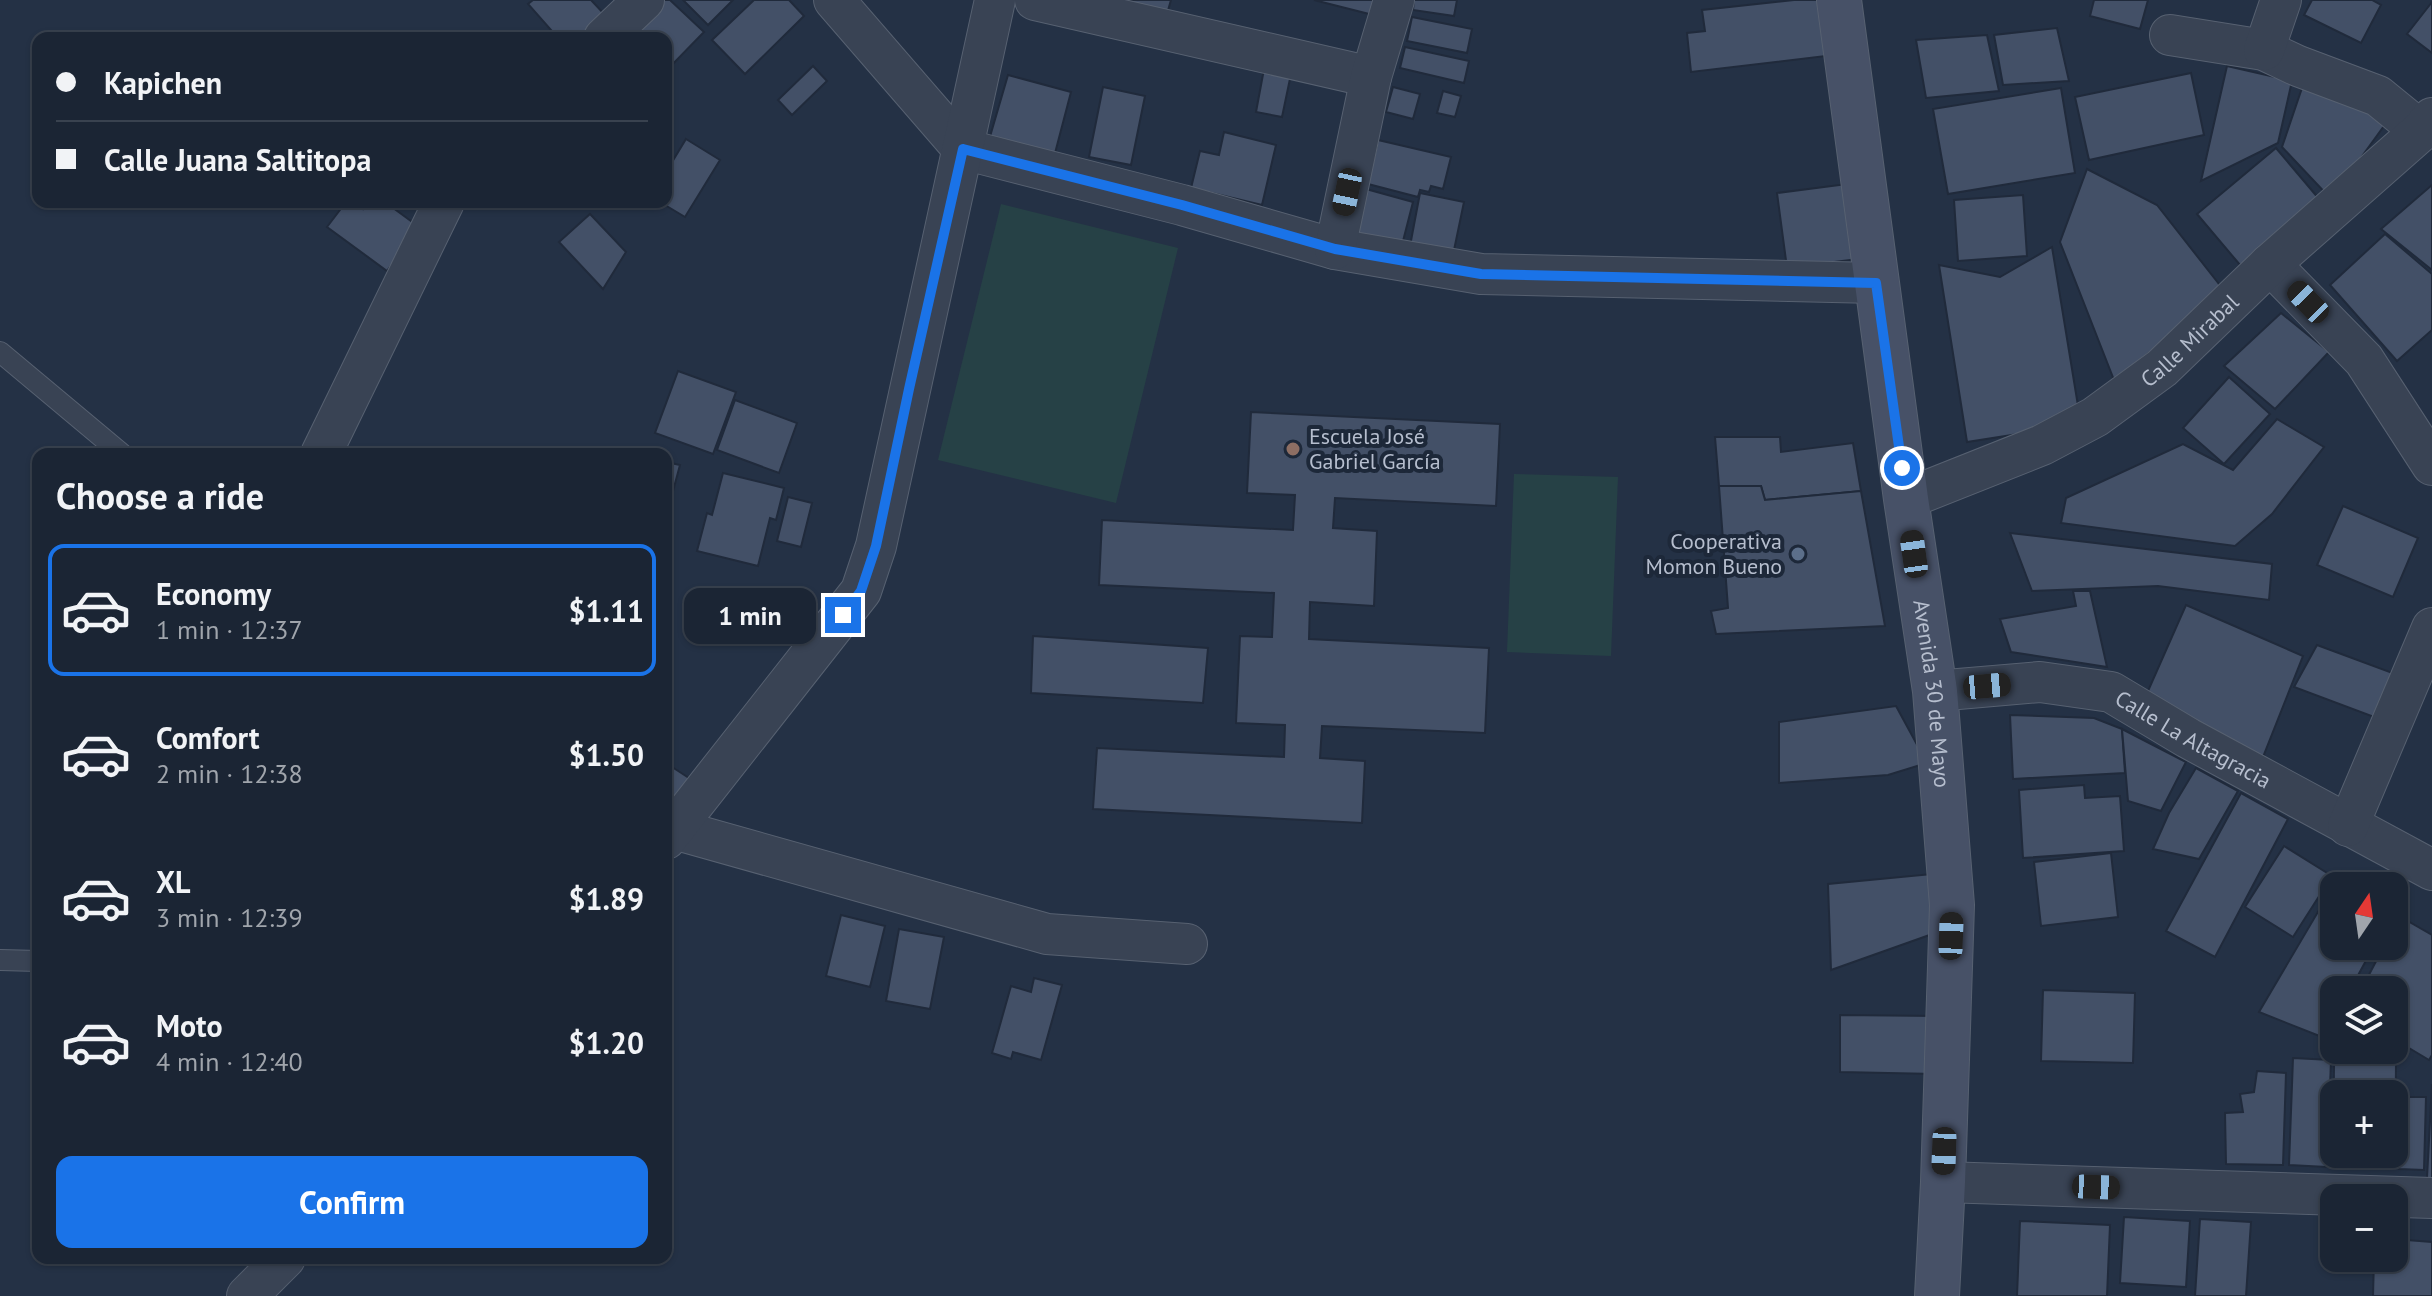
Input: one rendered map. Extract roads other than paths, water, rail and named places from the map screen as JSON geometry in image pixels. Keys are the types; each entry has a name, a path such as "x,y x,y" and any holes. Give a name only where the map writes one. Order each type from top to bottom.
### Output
{"main road":[{"name":"Avenida 30 de Mayo","path":"1839,0 1935,691 1952,905 1937,1296"}],"street":[{"path":"610,32 644,0"},
{"path":"834,0 963,149 1182,205 1335,249 1481,274 1876,283"},
{"path":"672,831 861,591 876,546 995,0"},
{"path":"1035,0 1371,77"},
{"path":"1335,249 1371,77 1394,0"},
{"path":"2264,50 2281,0"},
{"path":"2170,35 2264,50 2378,96 2426,124"},
{"name":"Calle Mirabal","path":"1906,499 2042,445 2095,417 2162,368 2270,264 2426,124"},
{"path":"324,448 429,209"},
{"path":"2270,264 2364,360 2432,465"},
{"path":"2348,826 2432,628"},
{"name":"Calle La Altagracia","path":"1935,691 2040,682 2111,692 2188,738 2432,870"},
{"path":"672,835 1047,934 1187,944"},
{"path":"1943,1182 2432,1198"},
{"path":"247,1296 279,1264"}],"lane":[{"path":"0,352 115,448"},
{"path":"0,960 32,961"}],"place":[{"name":"Escuela José Gabriel García","path":"1293,449"},
{"name":"Cooperativa Momon Bueno","path":"1798,554"}]}
